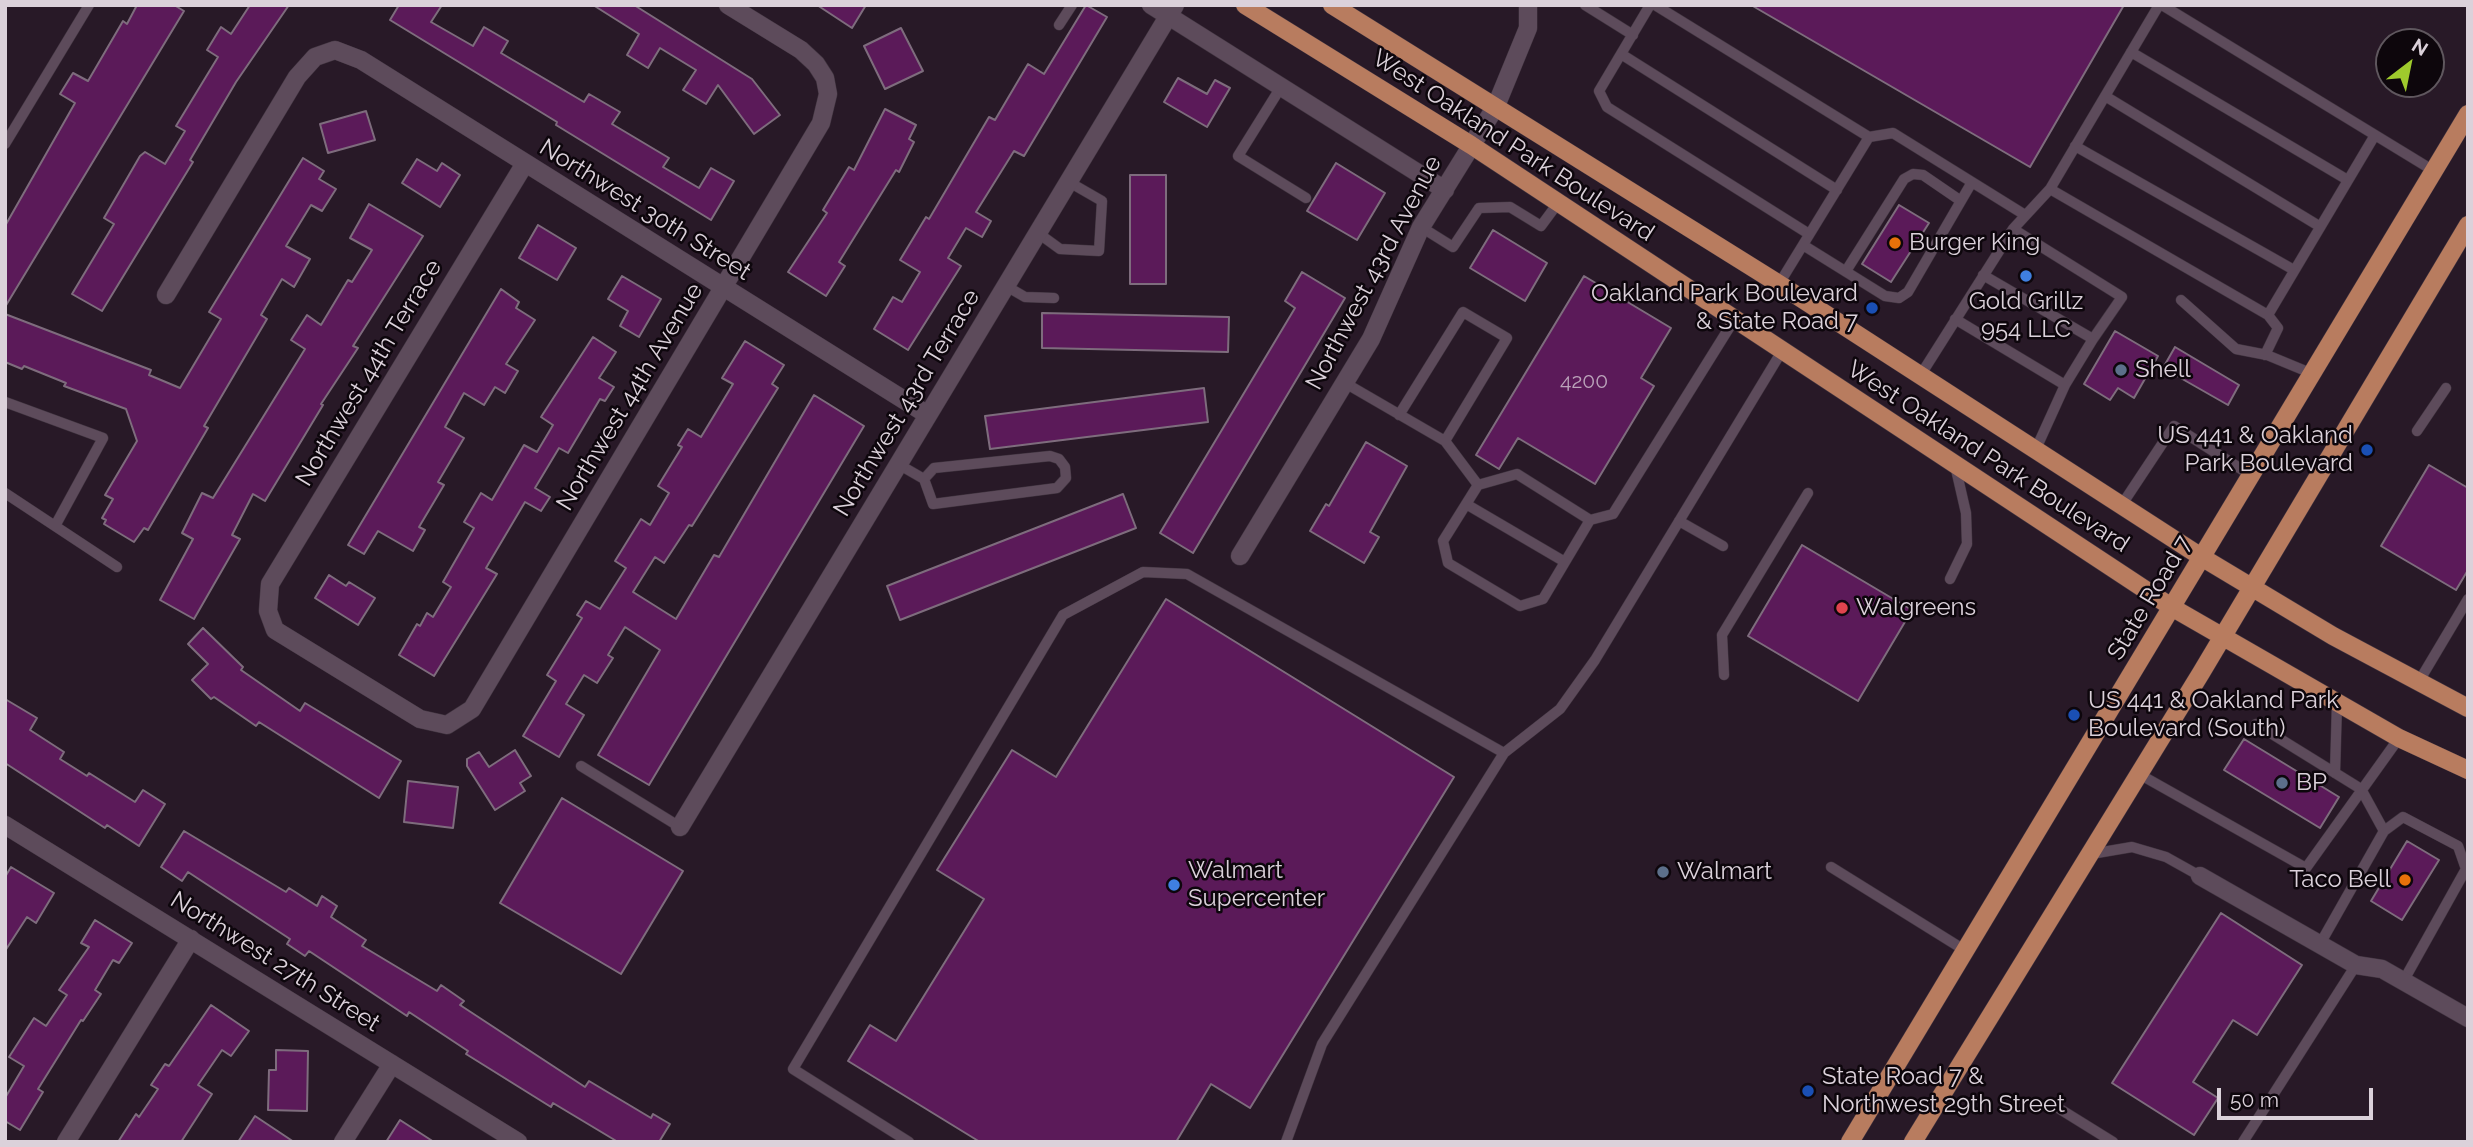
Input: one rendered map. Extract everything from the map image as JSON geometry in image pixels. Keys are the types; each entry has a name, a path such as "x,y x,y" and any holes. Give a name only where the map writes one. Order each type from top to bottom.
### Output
{"main road":[{"name":"West Oakland Park Boulevard","path":"1245,5 1471,145 2173,608 2399,738 2468,771"},
{"name":"West Oakland Park Boulevard","path":"1332,5 1779,284 2251,588 2418,683 2468,708"},
{"name":"State Road 7","path":"1850,1142 2468,114"},
{"path":"1913,1142 2222,638 2468,225"}],"street":[{"name":"Northwest 44th Avenue","path":"447,725 472,709 821,123 828,94 825,78 801,50 728,5"},
{"path":"1151,5 1172,10 1281,87 1445,190"},
{"name":"Northwest 43rd Avenue","path":"1240,556 1371,339 1421,227 1496,106 1524,41 1528,28 1528,5"},
{"name":"Northwest 43rd Terrace","path":"680,827 1172,10"},
{"name":"Northwest 30th Street","path":"166,295 297,77 315,57 335,50 361,60 928,415"},
{"name":"Northwest 44th Terrace","path":"447,725 420,719 275,630 268,611 270,584 524,164"},
{"name":"Northwest 27th Street","path":"5,825 518,1142"},
{"path":"2200,876 2356,965 2382,969 2468,1018"},
{"path":"66,1142 191,939"},
{"path":"343,1142 392,1064"}],"lane":[{"path":"5,144 89,5"},
{"path":"1059,25 1072,5"},
{"path":"1585,5 1633,35"},
{"path":"1809,234 1607,107 1599,91 1652,5 1869,137 1893,133 2025,215"},
{"path":"1920,376 2012,229 2050,189 2161,5 2434,171"},
{"path":"2131,52 2346,179"},
{"path":"1621,54 1837,190"},
{"path":"1281,87 1238,156 1306,198"},
{"path":"2105,96 2319,226"},
{"path":"2268,315 2346,179 2375,135"},
{"path":"1779,284 1869,137"},
{"path":"2075,146 2294,270"},
{"path":"1846,271 1904,178 1913,174 1923,175 1961,201"},
{"path":"1038,233 1060,249 1099,251 1102,201 1069,182"},
{"path":"1803,245 1885,296 1899,298 1908,292 1972,182"},
{"path":"2050,189 2268,315 2278,328 2265,355"},
{"path":"1421,227 1453,247 1479,208 1510,207 1541,226 1559,203"},
{"path":"2012,229 2122,296 2065,385 2035,451"},
{"path":"1983,275 2094,339"},
{"path":"1006,286 1025,297 1054,298"},
{"path":"2180,300 2236,349 2265,355 2313,374"},
{"path":"1399,415 1463,312 1507,338 1445,441"},
{"path":"1955,319 2065,385"},
{"path":"1590,520 1517,474 1478,485 1443,541 1448,563 1520,606 1543,599 1590,520 1614,514 1734,320"},
{"path":"1286,1142 1322,1044 1504,753 1560,709 1595,660 1782,351"},
{"path":"1345,383 1445,441 1478,485"},
{"path":"2417,431 2446,388"},
{"path":"5,402 103,438 55,526"},
{"path":"2121,506 2174,426 2252,476"},
{"path":"898,464 924,479 933,503 1057,488 1066,478 1065,467 1059,459 1050,456 934,468 924,479"},
{"path":"1950,579 1967,544 1966,513 1955,465"},
{"path":"5,493 117,567"},
{"path":"1724,675 1722,635 1808,493"},
{"path":"1466,504 1565,562"},
{"path":"1679,521 1723,546"},
{"path":"909,1142 793,1069 1063,615 1143,572 1187,574 1504,753"},
{"path":"2418,683 2468,599"},
{"path":"2336,774 2337,703"},
{"path":"2256,724 2361,789 2384,831"},
{"path":"2139,774 2306,868 2399,738"},
{"path":"581,766 680,827"},
{"path":"2319,944 2384,831 2403,817 2458,846 2466,869 2404,980"},
{"path":"2091,854 2132,847 2166,857 2200,876"},
{"path":"1831,867 1966,951"},
{"path":"2243,1142 2356,965"},
{"path":"2055,1106 2113,1142"}],"building":[{"path":"137,5 174,5 184,11 5,307 5,226 75,103 60,94 73,73 88,81 123,21 127,24"},
{"path":"250,5 289,5 236,82 190,160 193,162 102,311 72,294 114,224 104,218 140,156 145,152 165,164 185,131 176,126 218,57 207,50 221,27 231,34"},
{"path":"399,5 442,5 431,22 473,46 484,27 508,41 501,53 584,102 589,94 620,112 612,124 669,158 663,167 699,188 711,168 734,181 711,220 390,20"},
{"path":"593,5 634,5 752,79 780,115 754,134 718,85 706,104 683,90 696,70 660,48 648,68 627,55 639,34"},
{"path":"817,5 866,5 852,28"},
{"path":"1086,5 1107,17 1024,156 1014,151 976,212 991,221 982,237 966,228 948,258 961,266 908,350 874,329 893,297 902,302 920,272 900,260 926,217 929,219 989,117 995,120 1028,64 1044,74"},
{"path":"1751,5 2124,5 2030,167"},
{"path":"901,28 923,71 885,89 864,46"},
{"path":"1178,78 1207,94 1215,80 1230,88 1207,127 1164,102"},
{"path":"885,109 916,125 909,139 914,142 899,172 896,170 839,262 845,266 826,296 788,272 827,213 823,210 849,167 854,170"},
{"path":"366,111 375,140 328,153 320,124"},
{"path":"303,158 324,171 319,179 336,189 322,211 311,205 286,246 310,259 294,287 282,279 261,315 267,319 204,426 208,428 148,530 144,528 134,542 104,524 106,520 102,518 113,499 105,495 137,441 126,409 64,386 66,383 24,366 22,369 5,362 5,314 151,370 149,375 180,388 221,319 209,312"},
{"path":"417,159 437,171 442,163 460,175 440,207 402,183"},
{"path":"1336,163 1385,193 1357,240 1307,211"},
{"path":"1130,175 1166,175 1166,284 1130,284"},
{"path":"369,204 423,236 353,346 358,348 321,404 323,405 265,501 253,494 232,535 240,539 194,619 160,600 193,539 182,533 202,493 213,498 305,349 291,340 307,315 321,325 348,280 352,282 372,250 350,238"},
{"name":"Burger King","path":"1899,205 1929,223 1891,282 1862,264"},
{"path":"538,225 576,248 557,280 519,258"},
{"path":"1493,230 1547,263 1525,301 1470,268"},
{"path":"1302,272 1345,298 1193,553 1160,533 1295,308 1285,301"},
{"path":"622,276 661,299 639,337 620,326 628,311 608,299"},
{"path":"1584,276 1671,328 1641,378 1654,386 1595,484 1518,438 1499,469 1476,455"},
{"path":"501,289 519,302 516,308 535,320 506,364 518,371 505,393 495,387 484,405 464,393 445,427 464,438 438,482 444,485 419,527 425,530 413,551 378,531 364,554 348,545"},
{"path":"1042,313 1229,317 1228,352 1042,348"},
{"name":"Shell","path":"2115,331 2158,356 2134,398 2118,388 2110,400 2084,384"},
{"path":"593,337 616,352 599,378 614,387 605,401 600,399 568,453 559,448 535,488 550,497 541,511 525,502 486,568 497,574 434,676 399,655 417,624 420,626 427,613 433,617 451,587 443,582 474,528 464,522 481,493 492,500 524,445 537,452 553,425 541,417"},
{"path":"745,341 784,365 772,384 778,388 692,526 689,525 664,563 655,557 633,592 676,619 714,555 719,557 814,395 864,426 649,785 598,755 660,650 625,627 608,655 613,658 597,683 584,675 566,704 584,715 559,757 523,736 556,681 547,675 582,618 577,615 586,601 600,609 626,568 615,561 641,519 650,525 669,493 658,486 682,447 678,445 688,429 701,437 733,384 722,378"},
{"path":"2175,347 2239,385 2228,405 2163,368"},
{"path":"1204,388 1208,422 990,449 985,416"},
{"path":"1366,442 1407,466 1370,532 1379,537 1364,563 1310,531 1326,504 1329,506"},
{"path":"2429,465 2468,488 2468,570 2456,590 2381,546"},
{"path":"1123,494 1136,528 900,620 887,586"},
{"name":"Walgreens","path":"1802,545 1912,610 1858,701 1748,636"},
{"path":"329,575 346,586 349,582 375,598 358,625 315,598"},
{"name":"Walmart Supercenter","path":"1166,599 1454,777 1250,1108 1211,1084 1176,1142 980,1142 848,1061 870,1025 896,1041 984,899 937,870 1012,750 1056,777"},
{"path":"203,628 243,667 241,670 300,711 305,703 401,761 379,798 259,722 256,726 214,697 211,699 192,680 208,664 188,644"},
{"path":"5,699 37,718 30,730 64,752 60,759 87,776 89,773 135,802 143,790 165,804 139,846 107,825 105,828 5,763"},
{"name":"BP","path":"2244,739 2339,797 2320,828 2224,770"},
{"path":"515,750 531,776 520,783 525,791 495,810 467,766 467,759 479,752 489,767"},
{"path":"408,781 458,787 453,828 404,822"},
{"path":"562,798 683,871 621,974 500,903"},
{"path":"184,831 286,892 289,888 317,906 322,896 337,906 331,917 366,940 362,946 437,991 441,985 464,1001 460,1005 585,1087 589,1081 651,1118 653,1114 670,1124 659,1142 618,1142 553,1103 551,1107 466,1054 468,1051 409,1012 407,1016 309,951 305,956 287,944 290,939 188,872 182,881 161,867"},
{"name":"Taco Bell","path":"2407,841 2439,860 2402,920 2371,901"},
{"path":"11,867 54,893 36,923 27,917 5,951 5,877"},
{"path":"2221,913 2302,965 2257,1035 2233,1020 2193,1082 2218,1098 2194,1135 2112,1083"},
{"path":"95,920 132,943 119,963 113,960 95,990 101,994 83,1021 81,1020 38,1089 43,1092 20,1130 5,1121 5,1098 24,1066 9,1057 34,1018 46,1026 67,995 59,990 89,947 81,943"},
{"path":"211,1005 249,1031 231,1056 222,1050 198,1085 212,1094 181,1142 118,1142 136,1114 139,1117 158,1089 151,1085 165,1064 169,1066"},
{"path":"276,1050 308,1051 307,1111 268,1110 269,1070 276,1070"},
{"path":"255,1116 294,1142 238,1142"},
{"path":"400,1120 434,1142 386,1142"}],"place":[{"name":"Burger King","path":"1895,243"},
{"name":"Gold Grillz 954 LLC","path":"2026,276"},
{"name":"Oakland Park Boulevard & State Road 7","path":"1872,308"},
{"name":"Shell","path":"2121,370"},
{"name":"US 441 & Oakland Park Boulevard","path":"2367,450"},
{"name":"Walgreens","path":"1842,608"},
{"name":"US 441 & Oakland Park Boulevard (South)","path":"2074,715"},
{"name":"BP","path":"2282,783"},
{"name":"Walmart","path":"1663,872"},
{"name":"Taco Bell","path":"2405,880"},
{"name":"Walmart Supercenter","path":"1174,885"},
{"name":"State Road 7 & Northwest 29th Street","path":"1808,1091"}]}
